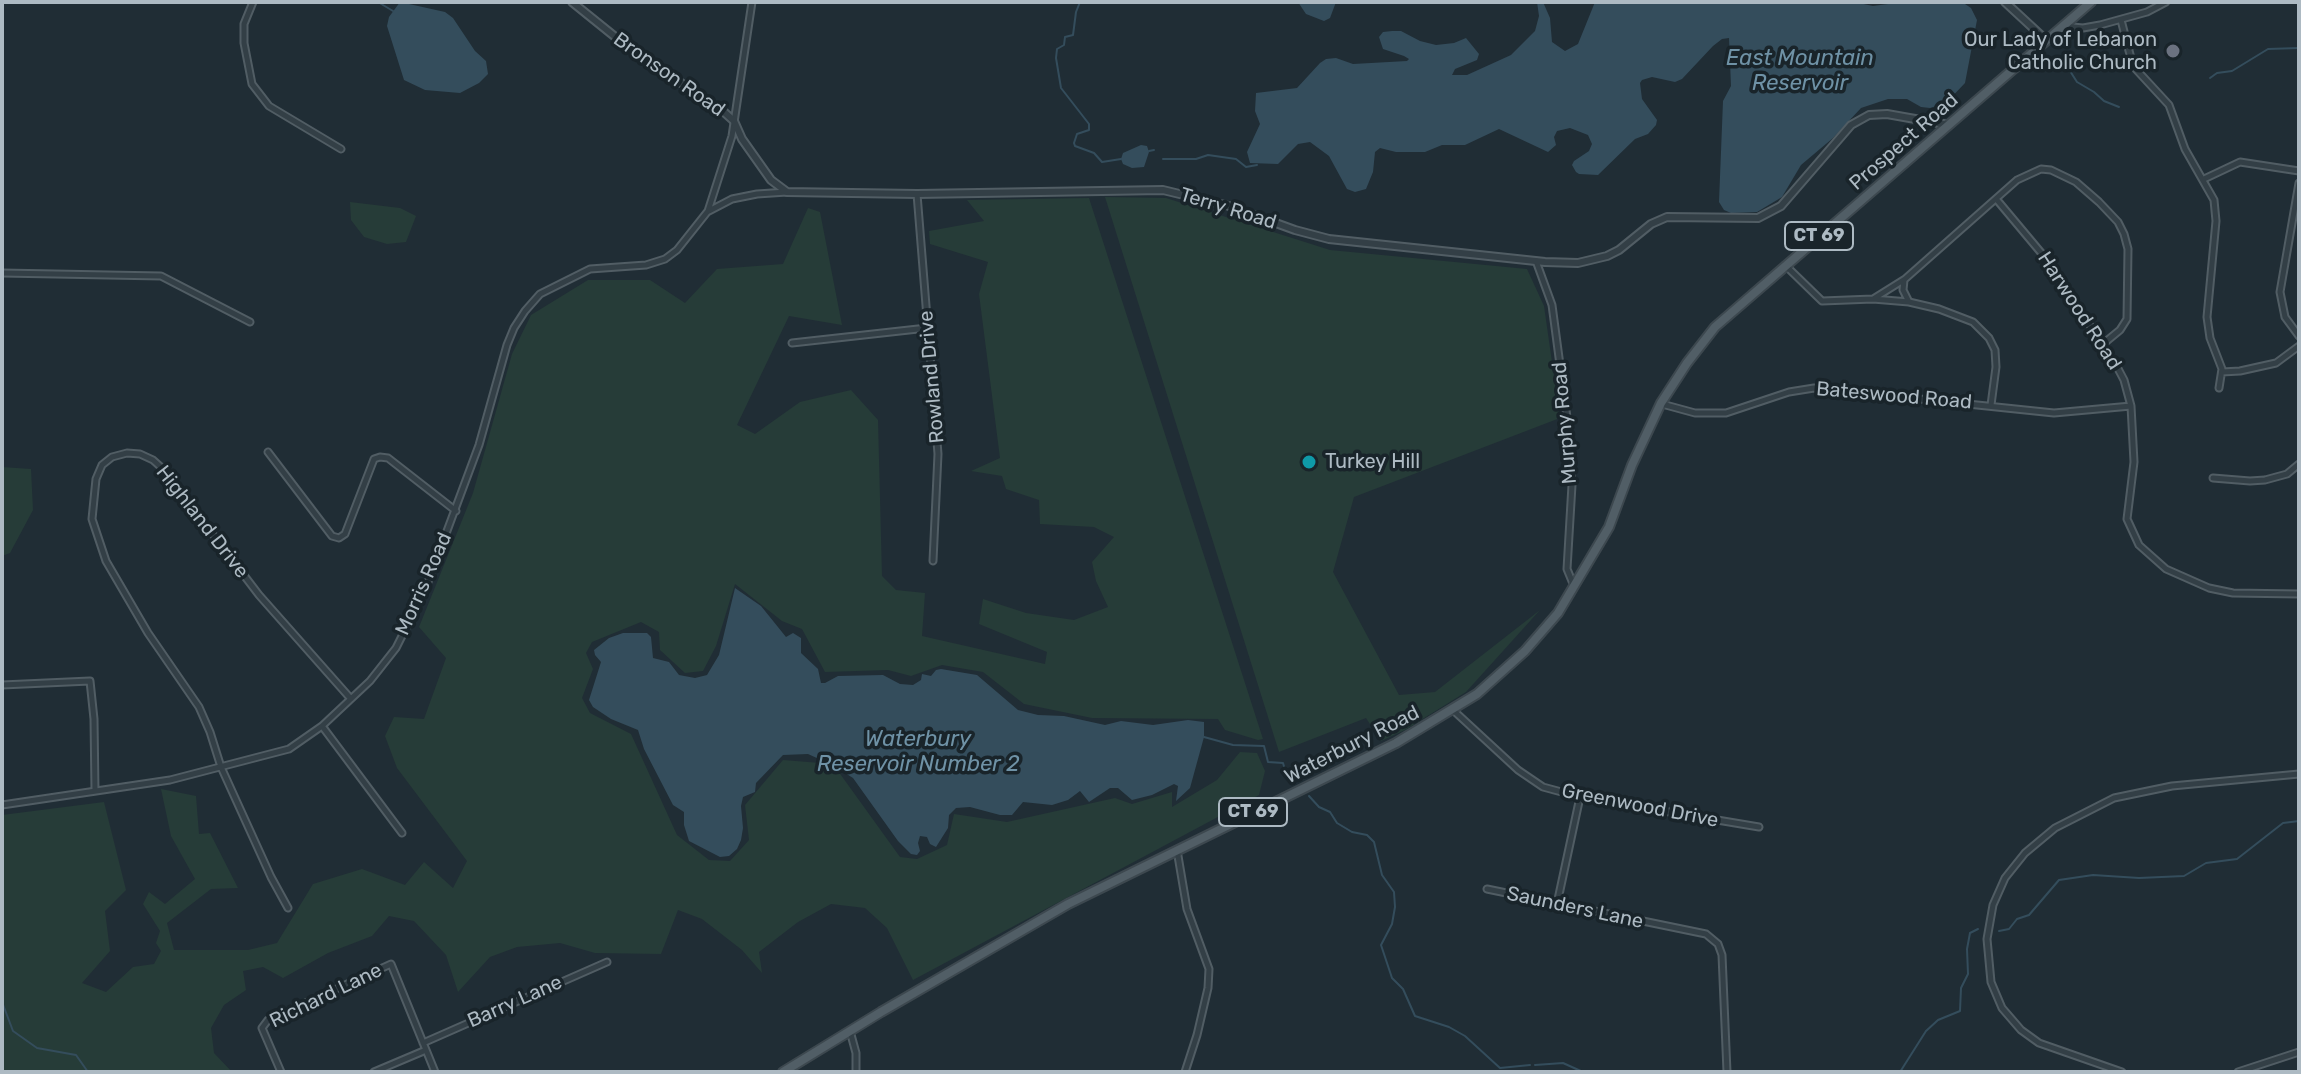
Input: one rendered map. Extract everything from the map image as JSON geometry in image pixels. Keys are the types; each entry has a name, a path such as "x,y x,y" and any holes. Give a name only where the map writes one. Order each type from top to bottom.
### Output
{"main road":[{"name":"Prospect Road","path":"1632,465 1661,403 1715,327 2091,2"},
{"name":"Waterbury Road","path":"783,1072 1068,904 1396,743 1477,694 1525,651 1558,613 1609,527 1632,465"}],"street":[{"path":"253,2 244,24 244,43 252,84 269,106 341,149"},
{"name":"Bronson Road","path":"572,2 606,32 678,79 734,121 742,139 771,180 787,192"},
{"path":"708,211 732,136 752,2"},
{"path":"2005,2 2046,40"},
{"path":"2063,26 2083,28 2121,20 2166,2"},
{"path":"2121,20 2133,66 2169,105 2185,149 2212,193 2216,210 2207,323 2222,372 2219,388"},
{"name":"Terry Road","path":"708,211 732,199 787,192 917,194 1163,190 1229,206 1329,239 1578,263 1619,250 1651,224 1667,217 1758,218 1781,206 1851,125 1869,115 1887,114 1949,125"},
{"path":"2204,179 2240,162 2299,171"},
{"path":"1873,299 1905,279 2028,173 2051,170 2076,182 2118,222 2128,249 2127,319 2120,330 2103,344"},
{"path":"2299,183 2280,292 2285,317 2299,336"},
{"name":"Rowland Drive","path":"917,194 938,454 933,561"},
{"name":"Harwood Road","path":"1997,200 2043,255 2124,380 2131,406 2134,462 2127,519 2139,545 2166,569 2209,588 2233,593 2299,594"},
{"name":"Morris Road","path":"2,805 138,786 221,767 289,749 322,726 381,668 396,648 425,590 479,445 507,345 525,311 540,294 590,269 646,265 665,259 677,250 708,211"},
{"name":"Murphy Road","path":"1536,261 1552,305 1568,425 1572,485 1567,569 1574,586"},
{"path":"1785,265 1822,301 1873,299 1909,302 1973,322 1989,338 1995,350 1991,405"},
{"path":"2,273 161,276 250,322"},
{"path":"1905,279 1903,290 1909,302"},
{"path":"792,343 927,328"},
{"path":"2222,372 2276,363 2299,346"},
{"name":"Bateswood Road","path":"1661,403 1695,413 1726,413 1789,392 1814,388 2054,413 2131,406"},
{"path":"268,452 332,536 339,538 345,534 374,459 380,457 388,458 456,511"},
{"name":"Highland Drive","path":"288,908 221,767 199,707 148,633 106,561 92,519 96,479 102,465 112,457 140,454 163,469 259,595 351,699"},
{"path":"2213,478 2265,480 2287,474 2299,464"},
{"path":"2,685 90,681 95,791"},
{"name":"Greenwood Drive","path":"1453,710 1518,770 1543,787 1580,797 1759,827"},
{"path":"322,726 402,833"},
{"path":"2122,1072 2039,1043 2009,1018 2002,1008 1991,982 1987,939 1989,919 2005,878 2025,853 2055,828 2114,798 2172,786 2299,774"},
{"path":"1557,904 1580,797"},
{"path":"1176,849 1187,909 1209,969 1208,988 1185,1072"},
{"name":"Saunders Lane","path":"1487,889 1706,934 1718,944 1722,955 1727,1072"},
{"name":"Barry Lane","path":"423,1043 607,962"},
{"name":"Richard Lane","path":"281,1072 262,1028 268,1020 391,964 423,1043"},
{"path":"850,1031 856,1053 856,1072"},
{"path":"423,1043 435,1072"},
{"path":"374,1072 426,1050"},
{"path":"2238,1072 2299,1052"}],"green space":[{"path":"1105,197 1166,198 1330,250 1527,269 1544,306 1560,418 1354,497 1333,572 1399,695 1435,692 1540,610 1466,692 1405,730 1381,741 1366,718 1279,752"},
{"path":"1089,198 1263,739 1225,730 1218,719 1092,718 1024,704 983,672 942,665 911,676 888,670 825,672 802,629 782,621 735,584 716,646 703,671 685,673 660,650 659,632 641,622 592,642 586,653 593,669 582,698 590,713 631,734 677,835 709,860 730,861 749,840 745,805 783,760 833,764 900,857 917,859 947,845 954,814 1007,822 1115,798 1132,804 1172,792 1172,807 1217,780 1240,752 1257,753 1265,771 1259,795 913,980 887,928 865,908 831,904 798,922 759,952 762,973 742,950 702,919 678,910 661,954 595,953 560,943 517,947 490,957 458,992 446,955 414,921 389,916 372,936 328,953 283,978 263,967 243,971 246,990 224,1005 211,1028 214,1053 232,1072 2,1072 2,815 104,802 126,890 105,911 110,951 82,983 106,992 133,967 154,964 161,951 156,943 160,931 143,904 149,892 165,904 195,879 171,836 161,789 196,796 199,834 210,833 238,888 211,889 167,923 174,950 248,950 277,943 313,884 362,869 405,885 424,862 453,888 467,861 397,768 385,736 394,717 424,719 446,658 419,627 473,493 512,354 531,315 588,280 650,280 685,303 717,269 783,264 808,208 820,212 842,325 789,316 737,425 755,434 800,402 851,390 878,420 882,576 896,590 925,593 922,636 1045,664 1047,652 979,624 983,599 1026,613 1074,620 1108,607 1096,581 1092,562 1114,537 1094,527 1040,524 1039,500 1006,489 1002,476 971,471 1000,458 979,294 988,262 930,244 929,231 984,221 967,200"},
{"path":"350,202 400,208 416,216 406,242 387,244 364,237 351,220"},
{"path":"2,467 31,469 33,510 10,553 2,556"}],"water":[{"path":"400,2 445,12 453,18 475,51 486,61 488,74 460,93 425,90 404,80 387,26 389,17"},
{"path":"1298,2 1336,2 1330,18 1324,21 1306,14"},
{"name":"East Mountain Reservoir","path":"1537,2 1543,2 1550,18 1552,42 1565,51 1578,44 1595,2 1854,2 1873,6 1903,2 1962,2 1971,8 1977,20 1965,83 1946,103 1930,108 1907,99 1888,99 1861,108 1833,138 1801,165 1782,197 1757,212 1731,213 1724,210 1719,202 1723,101 1731,86 1729,38 1713,46 1682,79 1675,82 1652,77 1642,80 1642,99 1657,120 1656,125 1648,134 1635,139 1598,175 1576,172 1572,165 1574,161 1589,151 1592,144 1588,135 1570,128 1557,131 1554,137 1556,145 1548,152 1499,129 1465,145 1442,145 1425,152 1396,152 1380,148 1375,152 1373,172 1366,189 1355,192 1347,189 1329,156 1310,142 1298,144 1278,164 1250,163 1247,152 1260,124 1255,111 1256,93 1297,88 1326,59 1336,58 1353,64 1407,61 1409,59 1404,56 1383,49 1379,37 1383,32 1392,31 1401,31 1436,45 1466,38 1479,54 1477,60 1455,69 1452,75 1467,75 1511,55 1535,31 1539,16"},
{"path":"1141,145 1147,146 1149,152 1144,167 1132,168 1123,164 1123,153"},
{"name":"Waterbury Reservoir Number 2","path":"735,588 761,606 786,637 793,633 801,638 801,653 818,669 821,683 838,676 883,675 900,684 913,685 921,680 922,674 931,676 941,669 977,675 1018,710 1038,715 1064,716 1105,725 1121,721 1153,725 1188,720 1204,722 1204,737 1190,788 1176,801 1178,786 1174,784 1152,795 1132,800 1118,788 1110,788 1089,802 1080,791 1068,800 1052,805 1023,802 1012,815 970,807 956,808 949,815 948,828 936,847 930,844 927,837 920,836 917,855 911,854 898,841 853,778 845,773 837,756 827,754 819,759 808,754 783,755 756,783 755,792 743,797 741,840 729,856 720,857 689,841 684,812 673,805 644,749 638,730 611,719 593,707 589,700 601,662 594,650 609,638 623,633 647,633 651,637 653,658 669,662 679,675 695,678 707,675 719,655"}],"waterway":[{"path":"378,2 393,11"},
{"path":"1080,2 1073,35 1065,37 1064,45 1057,49 1056,58 1061,88 1089,124 1089,130 1077,134 1074,143 1094,153 1102,162 1121,159"},
{"path":"2210,78 2217,73 2232,71 2268,49 2299,48"},
{"path":"2051,66 2070,71 2077,82 2104,101 2119,107"},
{"path":"1149,151 1154,150"},
{"path":"1163,159 1196,159 1208,155 1236,159 1246,167 1257,165"},
{"path":"1204,737 1233,745 1264,746 1268,762 1283,763 1287,777 1295,781"},
{"path":"1309,796 1319,807 1330,812 1337,823 1352,832 1367,835 1374,842 1382,875 1394,892 1392,924 1381,945 1392,978 1403,989 1415,1016 1449,1027 1465,1036 1500,1068 1530,1065"},
{"path":"1999,931 2009,929 2017,919 2029,915 2059,880 2093,875 2139,878 2184,876 2206,863 2237,859 2283,823 2299,821"},
{"path":"1900,1072 1926,1031 1938,1020 1960,1011 1961,988 1968,974 1970,933 1978,929"},
{"path":"2,1002 13,1031 37,1048 76,1055 88,1072"},
{"path":"1535,1065 1563,1063 1583,1072"}],"place":[{"name":"Our Lady of Lebanon Catholic Church","path":"2173,51"},
{"name":"Turkey Hill","path":"1309,462"}]}
